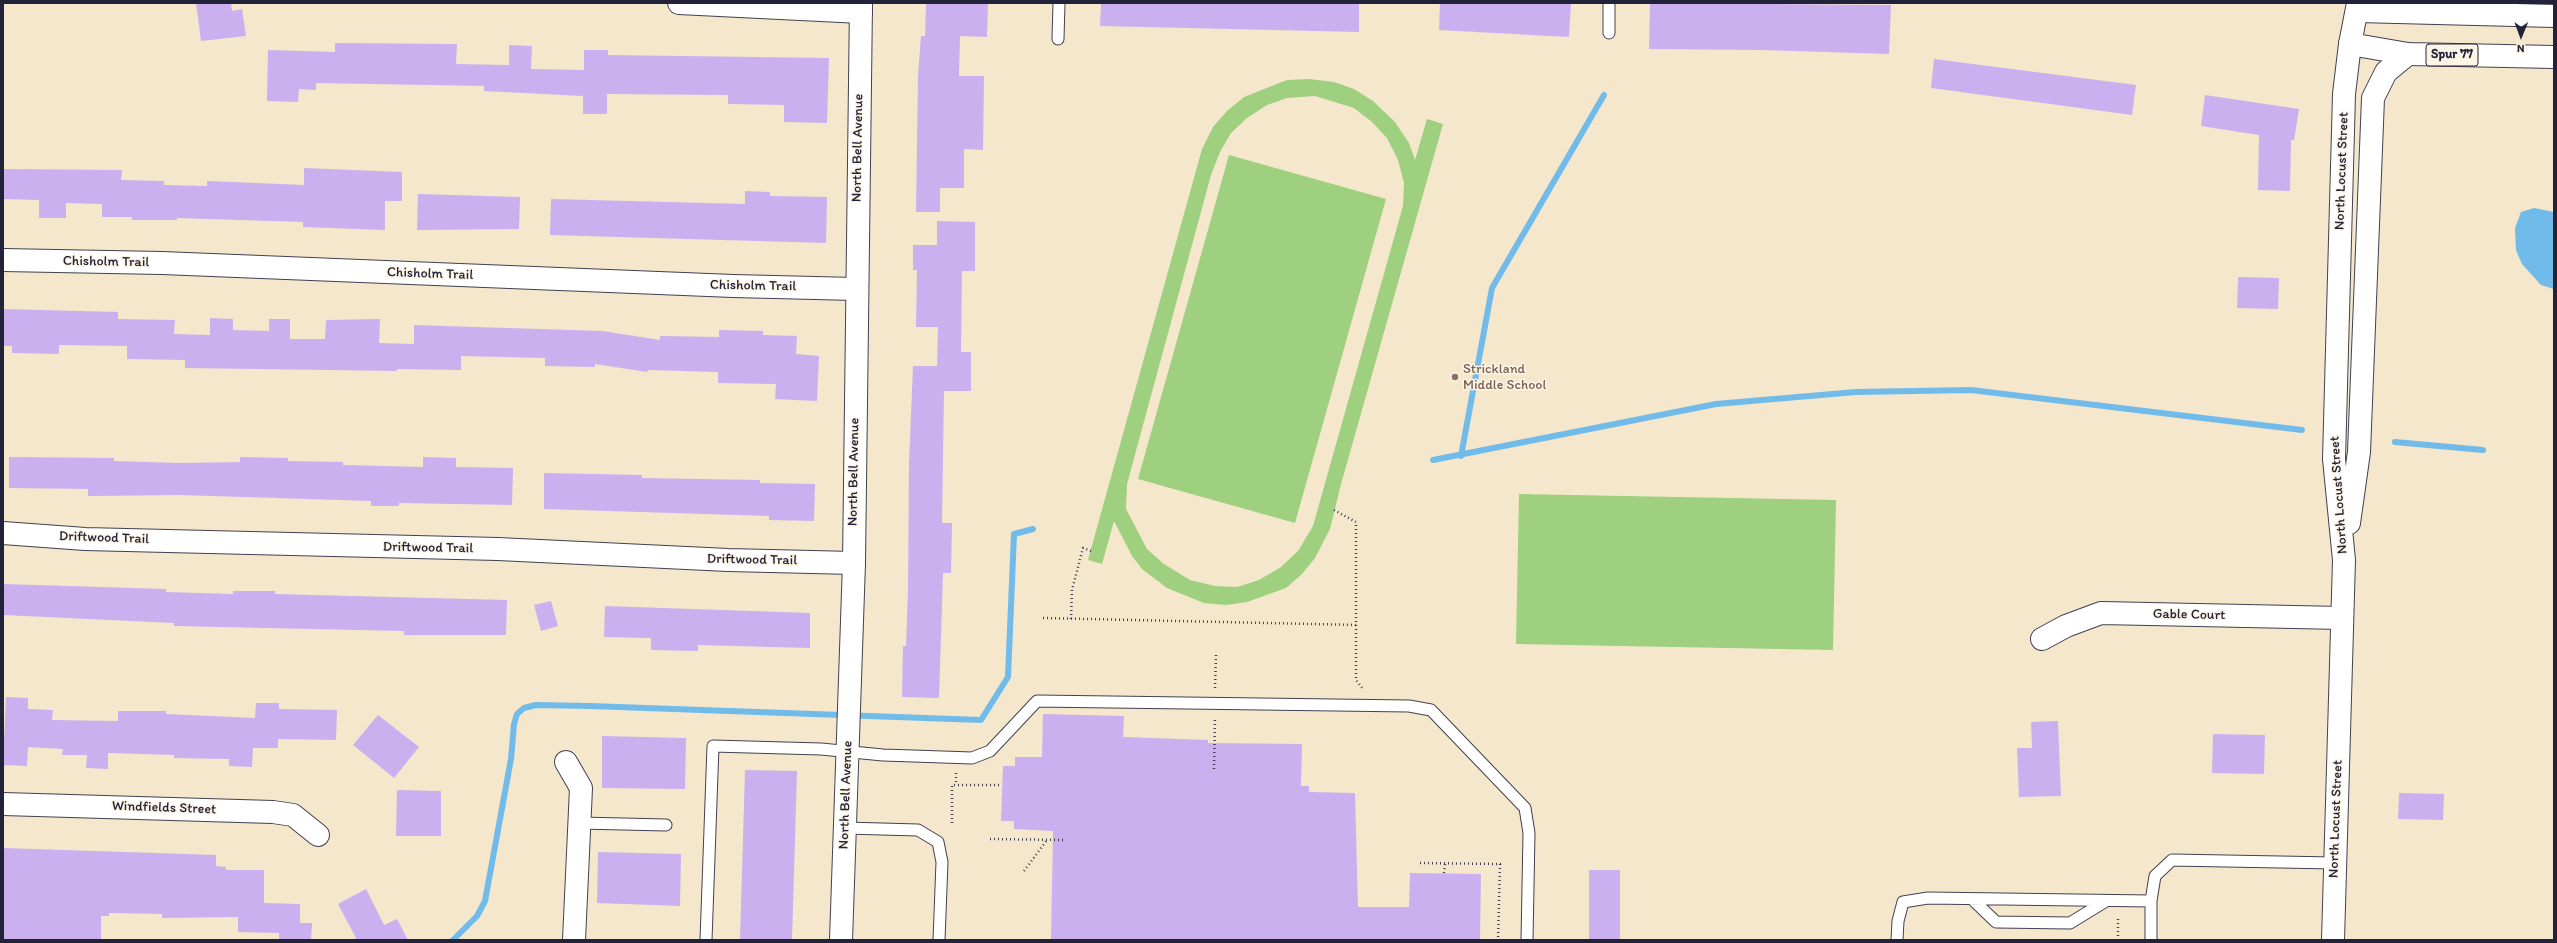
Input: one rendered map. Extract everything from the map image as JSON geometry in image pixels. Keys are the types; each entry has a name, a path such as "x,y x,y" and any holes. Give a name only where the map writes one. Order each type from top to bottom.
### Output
{"street":[{"path":"679,3 861,8"},
{"path":"2358,7 2554,16"},
{"name":"North Locust Street","path":"2333,940 2334,863 2344,560 2334,459 2344,94 2350,44 2358,7"},
{"name":"North Bell Avenue","path":"841,940 849,749 848,679 854,563 856,289 861,8"},
{"name":"Spur 77","path":"2350,44 2408,54 2554,57"},
{"path":"2344,560 2358,452 2373,98 2386,72 2408,54"},
{"name":"Chisholm Trail","path":"3,260 162,263 733,286 856,289"},
{"name":"Driftwood Trail","path":"3,533 85,538 498,549 728,560 854,563"},
{"name":"Gable Court","path":"2042,639 2066,626 2100,613 2342,618"},
{"path":"566,762 581,788 574,940"},
{"name":"Windfields Street","path":"3,804 273,812 293,815 318,835"}],"lane":[{"path":"1058,39 1059,3"},
{"path":"1609,3 1609,33"},
{"path":"706,940 713,746 849,749 883,755 972,758 990,751 1037,701 1409,706 1431,710 1525,808 1529,833 1527,940"},
{"path":"579,823 666,825"},
{"path":"846,828 918,830 938,842 942,862 939,940"},
{"path":"2151,940 2152,901 2155,876 2172,860 2334,863"},
{"path":"1897,940 1898,921 1903,902 1928,898 1973,900 2152,901"},
{"path":"1973,900 1996,922 2070,923 2106,901"}],"path":[{"path":"1334,510 1356,522 1356,680 1361,688 1370,690"},
{"path":"1071,619 1072,590 1083,548 1091,551"},
{"path":"1043,618 1356,625"},
{"path":"1215,682 1216,655"},
{"path":"1214,769 1215,714"},
{"path":"952,823 952,785 1002,785"},
{"path":"990,838 1064,840"},
{"path":"1024,871 1047,840"},
{"path":"1420,863 1500,864 1498,940"},
{"path":"1444,864 1444,873"},
{"path":"2118,916 2118,940"}],"green space":[{"path":"1309,79 1334,82 1354,89 1373,101 1395,122 1409,143 1415,160 1427,119 1443,124 1341,484 1330,529 1315,558 1302,574 1286,588 1247,602 1226,605 1204,603 1167,588 1142,569 1132,556 1114,521 1102,564 1088,560 1202,149 1213,127 1227,111 1244,97 1287,80","holes":["1315,96 1354,108 1372,122 1387,138 1398,160 1404,183 1403,206 1313,526 1298,551 1281,567 1259,580 1237,587 1215,586 1190,580 1164,564 1147,549 1126,509 1127,484 1211,175 1220,152 1231,133 1247,118 1267,105 1287,98"]},
{"path":"1229,155 1386,199 1295,523 1138,479"},
{"path":"1519,494 1836,500 1833,650 1516,644"}],"water":[{"path":"2534,208 2554,212 2554,289 2541,285 2522,264 2516,250 2515,228 2521,212"}],"building":[{"path":"196,3 231,3 232,11 242,9 246,36 201,41"},
{"path":"926,3 988,3 987,37 960,36 959,76 984,76 983,150 964,149 964,188 940,188 940,212 916,212 918,75 921,36 925,36"},
{"path":"1101,3 1359,3 1359,32 1100,26"},
{"path":"1440,3 1571,3 1569,37 1439,30"},
{"path":"1650,3 1891,5 1889,54 1761,50 1649,49"},
{"path":"335,43 457,44 456,64 509,65 509,45 532,46 531,69 584,70 584,50 608,50 608,55 829,58 827,123 784,122 784,105 728,104 728,95 607,94 607,114 583,114 583,96 484,91 484,86 316,83 316,90 299,89 298,102 267,101 268,50 335,52"},
{"path":"1934,59 2136,85 2132,115 1931,88"},
{"path":"2205,95 2299,109 2294,140 2291,140 2290,191 2258,190 2259,135 2201,126"},
{"path":"304,168 402,172 402,201 385,201 385,230 303,227 303,222 177,218 177,220 132,220 132,217 102,217 102,204 66,203 66,218 39,218 39,200 3,199 3,169 122,170 121,180 164,181 164,185 207,186 207,181 304,185"},
{"path":"745,191 770,192 770,196 827,197 826,243 550,235 551,199 745,204"},
{"path":"418,194 520,197 519,229 417,230"},
{"path":"937,221 975,222 975,271 962,271 961,352 971,352 971,391 944,391 942,523 952,523 951,573 943,573 939,698 902,697 903,646 906,646 908,590 909,462 913,366 937,366 938,327 916,327 917,270 913,270 913,245 937,245"},
{"path":"2238,277 2279,278 2278,309 2237,308"},
{"path":"3,309 118,312 118,319 175,320 174,334 210,335 210,318 233,319 233,330 269,331 269,319 290,319 290,339 325,339 326,320 380,319 379,343 414,344 414,325 602,331 660,340 660,336 719,337 719,330 763,331 763,335 797,336 796,354 819,356 817,401 775,399 776,384 718,383 718,372 648,370 647,372 595,364 595,367 545,366 545,358 461,356 461,370 397,369 397,371 185,368 185,360 127,359 127,346 59,345 59,354 12,353 12,346 3,346"},
{"path":"9,457 114,458 114,461 181,463 240,462 240,457 288,458 288,461 343,462 343,465 423,467 423,457 456,458 456,467 513,468 512,505 399,503 399,506 371,506 371,501 180,495 88,496 88,489 9,488"},
{"path":"544,473 642,475 642,478 760,480 760,483 815,484 814,521 769,520 769,516 544,509"},
{"path":"3,584 166,589 166,592 233,594 233,591 275,591 275,594 507,600 506,635 404,635 404,631 174,626 174,623 3,615"},
{"path":"551,601 558,626 541,631 534,605"},
{"path":"605,606 810,613 810,648 698,645 698,651 651,650 651,638 604,637"},
{"path":"6,697 28,698 28,709 53,710 52,720 118,721 118,711 166,711 166,714 255,718 256,703 279,703 279,709 337,710 336,740 278,739 278,748 253,748 252,767 229,766 229,759 174,758 174,755 108,753 108,769 86,768 87,755 62,755 63,749 28,747 27,766 3,765"},
{"path":"1043,714 1124,716 1123,737 1208,740 1208,743 1302,744 1301,786 1309,786 1309,792 1355,793 1358,907 1409,907 1410,873 1481,874 1480,940 1051,940 1053,831 1014,829 1014,821 1001,821 1003,766 1015,766 1015,757 1042,757"},
{"path":"378,715 419,747 394,778 353,745"},
{"path":"2058,721 2061,796 2019,797 2017,748 2032,748 2031,722"},
{"path":"2213,734 2265,735 2264,774 2212,773"},
{"path":"602,736 686,738 685,789 602,788"},
{"path":"745,770 797,771 792,940 740,940"},
{"path":"397,790 441,791 441,836 396,836"},
{"path":"2399,793 2444,794 2443,820 2398,819"},
{"path":"3,848 216,855 216,866 226,867 226,870 264,870 264,903 300,904 300,923 312,923 311,940 279,940 279,933 238,932 238,917 162,918 162,914 109,913 109,916 101,916 101,940 3,940"},
{"path":"598,852 681,854 680,906 597,903"},
{"path":"1589,870 1620,870 1620,940 1589,940"},
{"path":"366,889 384,925 397,919 408,940 353,940 356,938 338,904"}],"waterway":[{"path":"1461,456 1492,288 1604,95"},
{"path":"1433,460 1716,404 1856,392 1971,390 2302,430"},
{"path":"2395,442 2483,450"},
{"path":"453,940 477,916 485,901 511,759 514,724 517,714 524,708 536,705 590,706 981,720 1008,677 1014,534 1033,529"}],"place":[{"name":"Strickland Middle School","path":"1455,377"}]}
